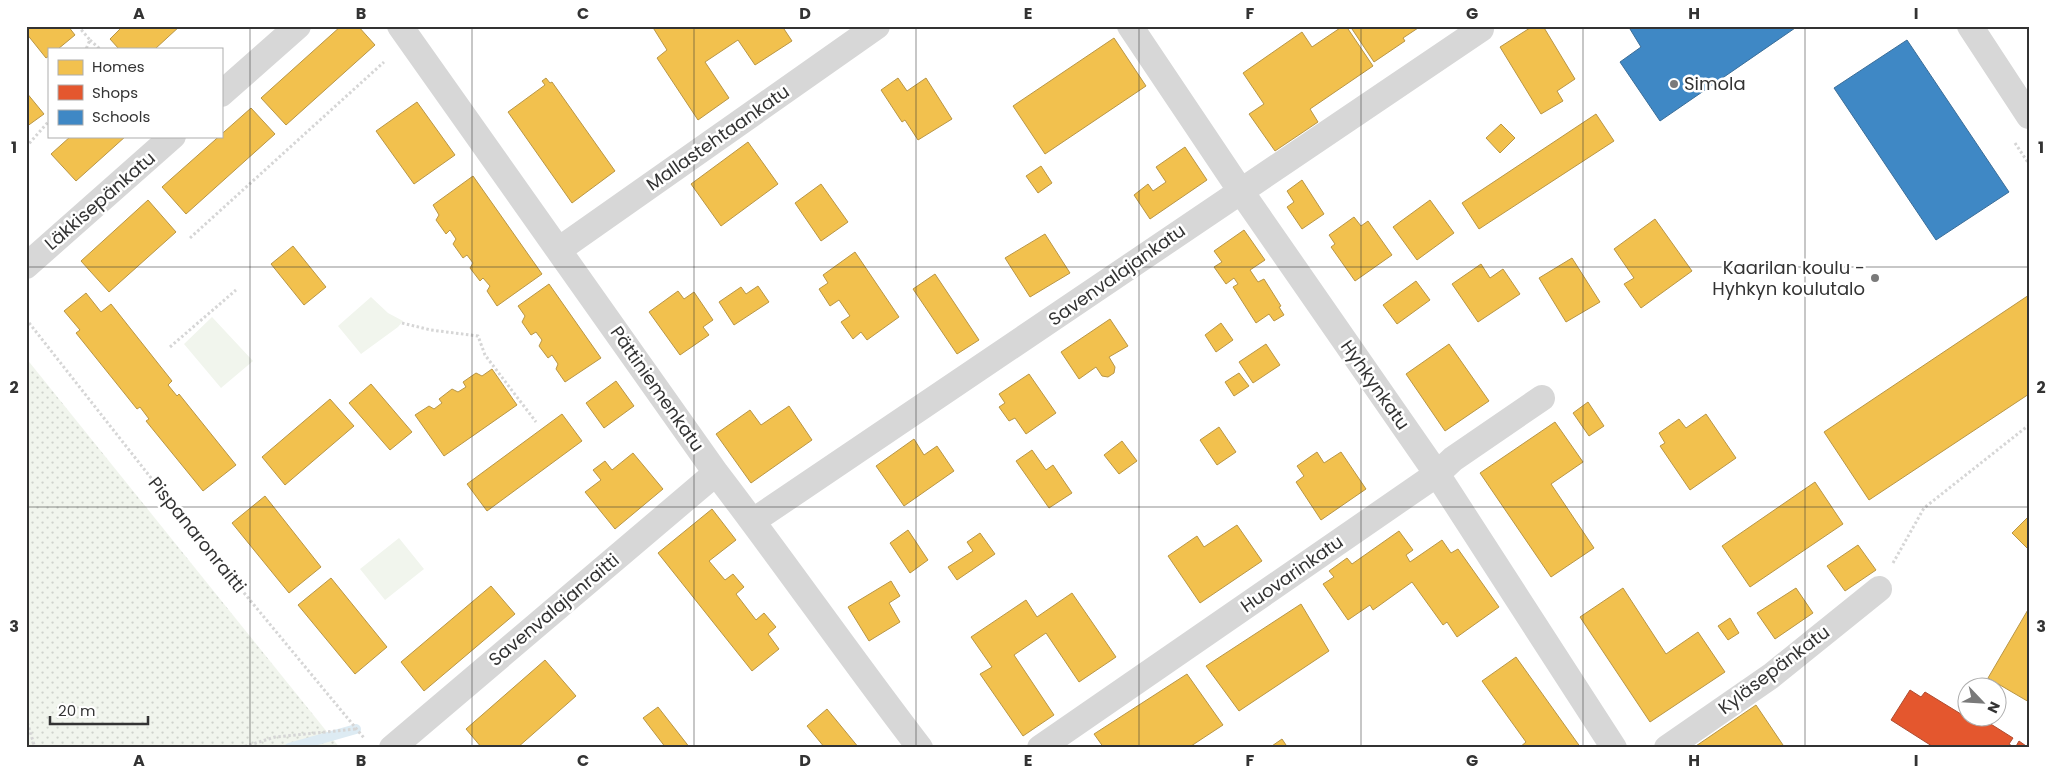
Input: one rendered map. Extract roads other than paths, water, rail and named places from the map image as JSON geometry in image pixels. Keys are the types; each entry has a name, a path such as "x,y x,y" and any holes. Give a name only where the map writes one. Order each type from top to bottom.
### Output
{"street":[{"path":"222,93 298,26"},
{"name":"Pättiniemenkatu","path":"400,26 560,249 716,473 753,521 855,664 920,748"},
{"name":"Mallastehtaankatu","path":"560,249 877,26"},
{"name":"Hyhkynkatu","path":"1130,26 1240,190 1436,474 1614,748"},
{"path":"1970,26 2029,116"},
{"name":"Savenvalajankatu","path":"753,521 1006,352 1240,190 1481,29"},
{"name":"Läkkisepänkatu","path":"26,266 171,138"},
{"name":"Huovarinkatu","path":"1040,748 1436,474 1452,459 1542,398"},
{"name":"Savenvalajanraitti","path":"392,748 716,473"},
{"name":"Kyläsepänkatu","path":"1667,748 1771,676 1878,590"}],"waterway":[{"path":"289,748 356,729"}],"place":[{"name":"Simola","path":"1674,84"},
{"name":"Kaarilan koulu - Hyhkyn koulutalo","path":"1875,278"}]}
